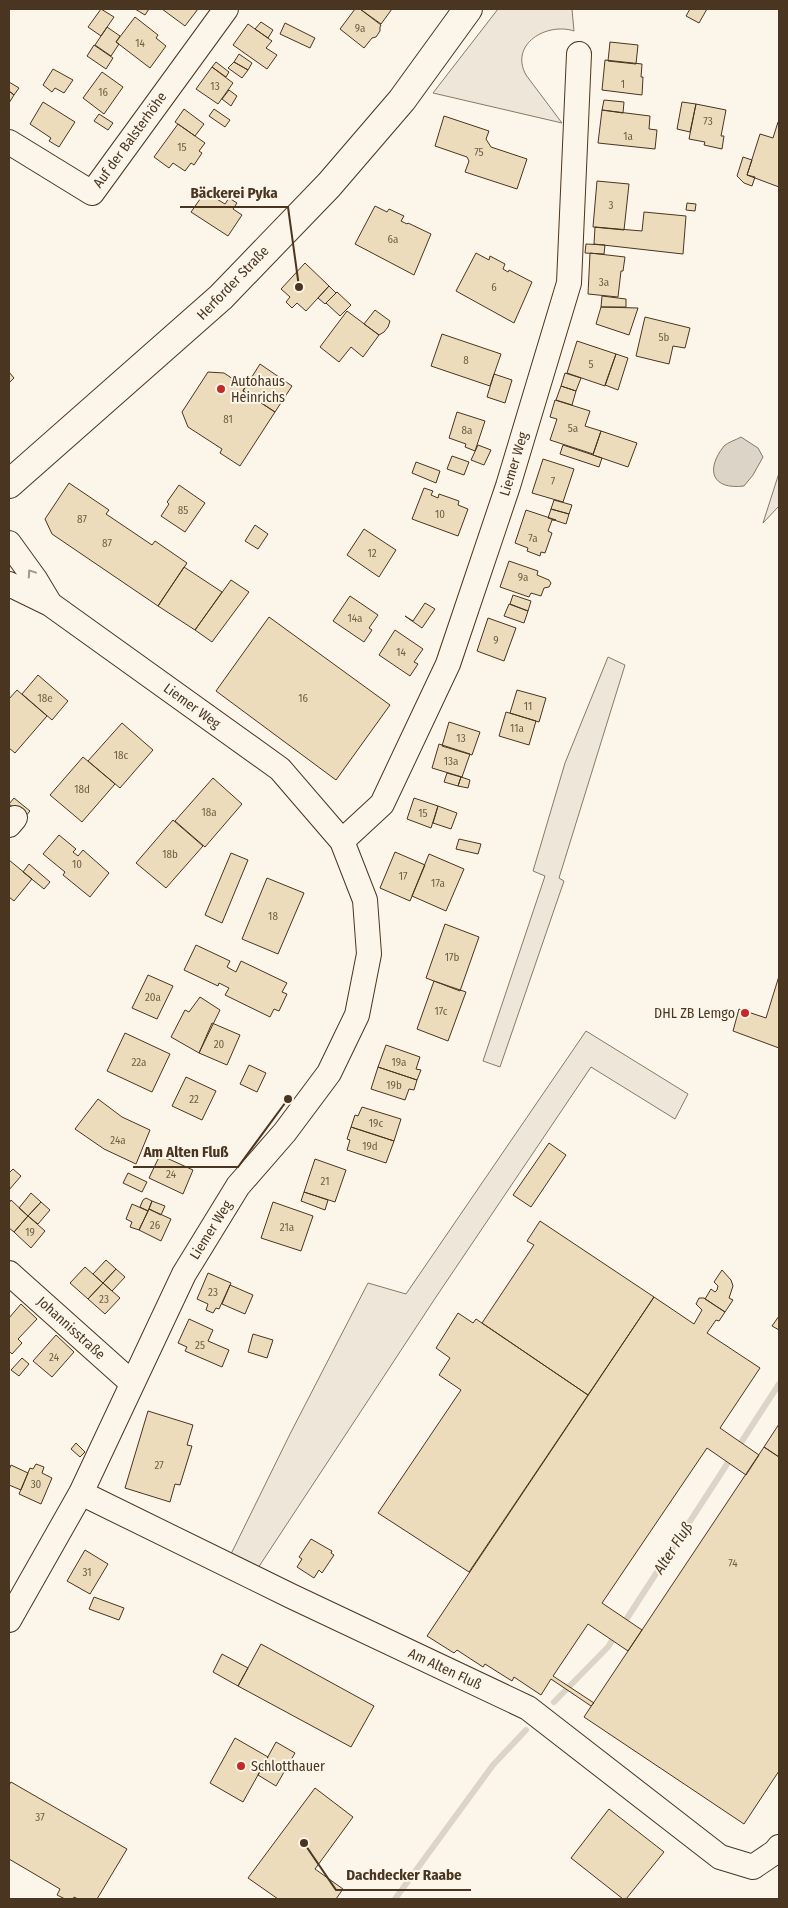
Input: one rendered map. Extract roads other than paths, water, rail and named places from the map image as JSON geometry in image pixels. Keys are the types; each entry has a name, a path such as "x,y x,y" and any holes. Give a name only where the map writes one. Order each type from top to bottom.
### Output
{"main road":[{"name":"Herforder Straße","path":"9,484 221,297 329,185 402,100 468,9"}],"street":[{"name":"Auf der Balsterhöhe","path":"9,142 92,193 226,9"},
{"name":"Liemer Weg","path":"342,841 382,804 448,664 508,486 570,283 579,54"},
{"name":"Liemer Weg","path":"9,543 50,604"},
{"name":"Liemer Weg","path":"9,584 50,604 280,769 342,841 365,900 368,954 357,1015 328,1073 285,1132 238,1186 184,1274 81,1493 9,1620"},
{"name":"Liemer Weg","path":"9,590 50,604"},
{"name":"Johannisstraße","path":"9,1273 132,1383"},
{"name":"Am Alten Fluß","path":"81,1493 291,1596 528,1708 720,1856 753,1867 775,1852 779,1847"}],"waterway":[{"name":"Alter Fluß","path":"622,1626 779,1384"},
{"name":"Alter Fluß","path":"554,1702 608,1647 616,1634"},
{"name":"Alter Fluß","path":"395,1899 493,1765 526,1730"}],"place":[{"name":"Bäckerei Pyka","path":"299,287"},
{"name":"Autohaus Heinrichs","path":"221,389"},
{"name":"DHL ZB Lemgo","path":"745,1013"},
{"name":"Am Alten Fluß","path":"288,1099"},
{"name":"Schlotthauer","path":"241,1766"},
{"name":"Dachdecker Raabe","path":"304,1843"}]}
